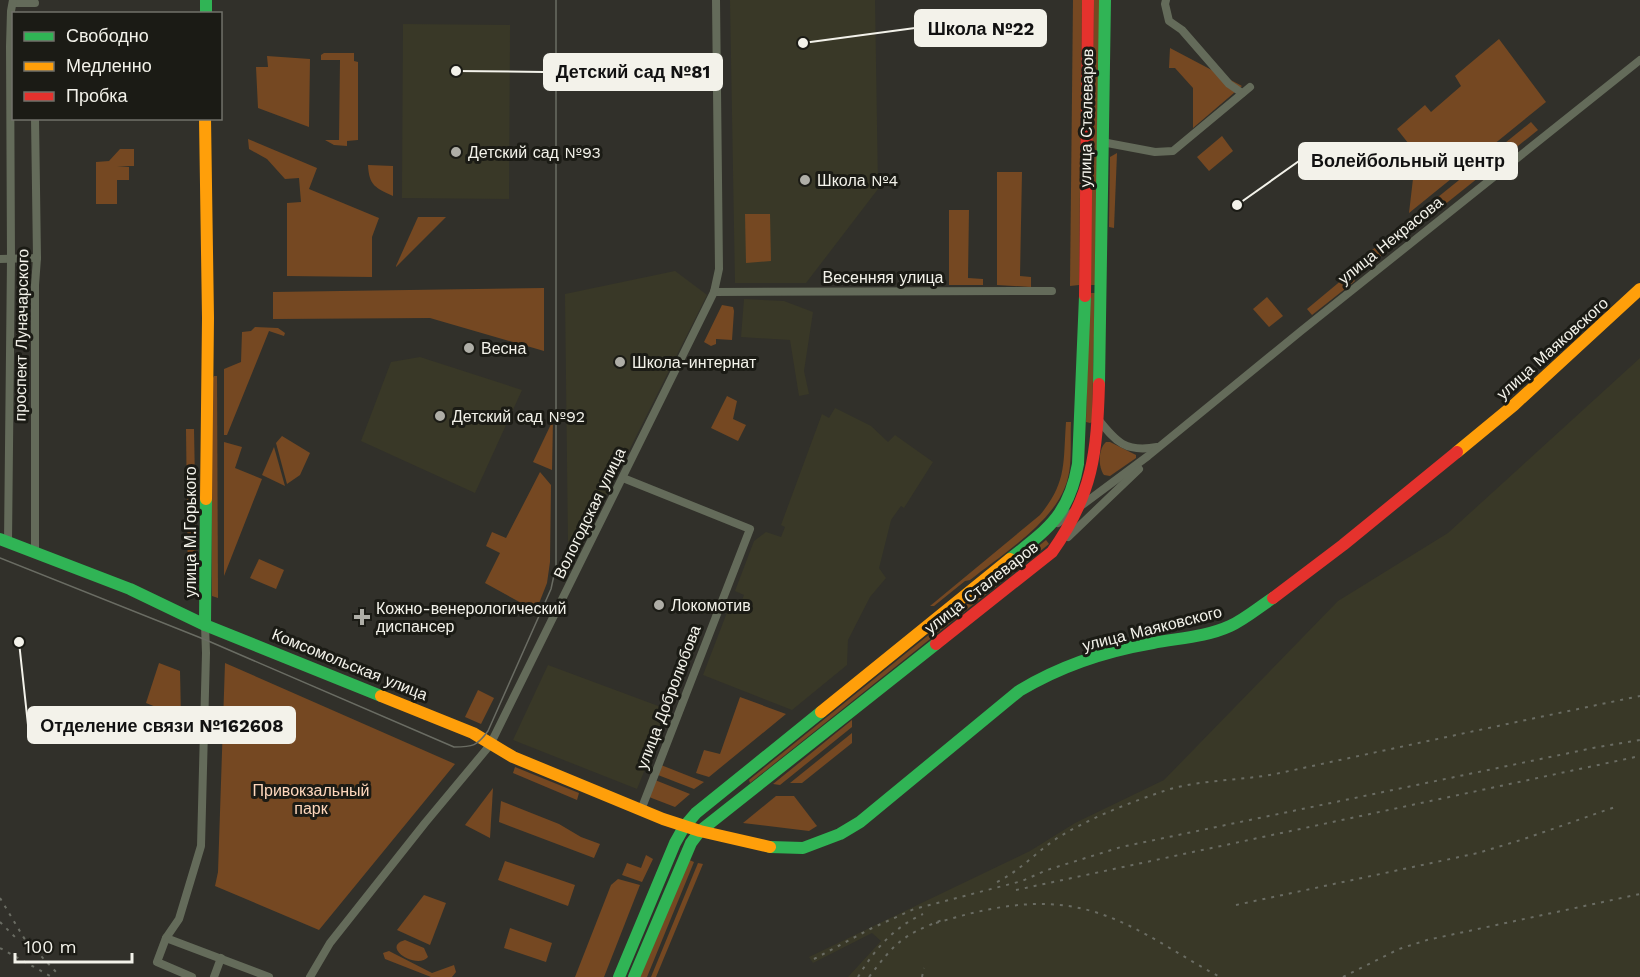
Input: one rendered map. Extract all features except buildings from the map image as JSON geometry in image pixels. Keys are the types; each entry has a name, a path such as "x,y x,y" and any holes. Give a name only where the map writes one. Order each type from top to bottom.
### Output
{"main road":[{"name":"улица Сталеваров","path":"619,977 675,843 684,826 696,813 1040,535 1064,511 1073,488 1078,464 1085,291 1089,0"},
{"name":"улица Сталеваров","path":"634,977 690,843 700,831 1053,552 1082,506 1093,465 1098,419 1105,0"},
{"name":"улица М.Горького","path":"205,120 208,318 206,624"},
{"name":"улица Маяковского","path":"684,826 771,847 803,848 818,844 860,822 1019,691 1045,675 1112,652 1208,634 1231,626 1276,596 1343,544 1514,405 1640,290"},
{"name":"Комсомольская улица","path":"4,541 180,610 206,624 472,733 513,757 684,826"}],"street":[{"name":"Вологодская улица","path":"310,977 330,943 490,745 714,292 719,269 716,0"},
{"path":"1166,0 1169,21 1182,30 1229,84 1242,93"},
{"path":"13,1 35,5"},
{"name":"проспект Луначарского","path":"4,541 11,259 10,46 13,1"},
{"name":"улица Некрасова","path":"1161,446 1640,60"},
{"path":"1102,142 1155,152 1173,151 1250,87"},
{"name":"проспект Луначарского","path":"34,552 37,258 35,120"},
{"path":"0,259 37,258"},
{"name":"Весенняя улица","path":"714,292 1052,291"},
{"path":"1098,419 1114,439 1128,446 1145,449 1161,446"},
{"path":"1040,535 1161,446"},
{"path":"1053,552 1161,446"},
{"name":"улица Добролюбова","path":"622,478 750,529 641,810"},
{"name":"улица М.Горького","path":"192,977 157,962 166,938 179,919 201,846 206,624"},
{"path":"166,938 269,977"},
{"path":"213,977 221,958"}],"shaded area":[{"name":"Школа №4","path":"730,0 875,0 878,189 806,283 735,283"},
{"path":"403,24 510,25 509,199 402,198"},
{"name":"Школа-интернат","path":"675,271 707,295 580,548 568,541 565,294"},
{"path":"744,299 784,301 813,312 804,371 809,394 799,396 790,340 741,337"},
{"name":"Детский сад №92","path":"420,357 522,390 475,493 361,441 391,362"},
{"path":"1640,358 1640,977 848,977 881,941 872,933 813,963 809,957 1030,851 1075,823 1164,780 1338,601 1448,533"},
{"path":"835,408 871,426 888,442 895,435 933,462 904,508 901,506 891,520 879,568 886,578 870,597 848,640 847,665 792,710 703,675 731,602 740,605 744,595 735,591 754,541 766,532 781,537 785,527 781,525 822,414 829,418"},
{"path":"548,665 669,710 637,789 513,740"}],"green space":[{"path":"1073,0 1082,0 1079,285 1070,286"},
{"path":"1094,0 1101,0 1095,285 1090,285"},
{"path":"1499,39 1546,102 1409,213 1416,153 1397,129 1425,105 1431,112 1461,86 1455,76"},
{"path":"1170,48 1242,86 1193,128 1193,88 1175,68 1169,68"},
{"path":"324,53 354,53 354,61 358,62 358,140 347,141 347,146 334,145 325,140 339,140 340,60 321,60 321,55"},
{"path":"267,56 310,59 309,127 258,108 256,67 268,67"},
{"path":"1531,122 1538,130 1418,226 1412,218"},
{"path":"1222,136 1233,151 1209,171 1197,157"},
{"path":"248,139 317,168 309,189 379,218 372,237 372,277 287,276 287,203 301,202 299,178 285,179 267,159 249,149"},
{"path":"120,149 134,149 134,166 117,166 129,167 129,180 117,180 117,204 96,204 96,162 109,161"},
{"path":"1117,153 1114,228 1109,227 1110,157"},
{"path":"368,165 393,166 393,196 374,185 370,178"},
{"path":"997,172 1022,172 1020,276 1031,277 1031,287 997,285"},
{"path":"949,210 969,210 968,278 983,279 983,285 949,285"},
{"path":"745,214 770,214 771,261 746,263"},
{"path":"418,217 446,217 396,267 396,266"},
{"path":"1406,223 1413,230 1363,270 1357,262"},
{"path":"1349,274 1355,281 1312,315 1307,309"},
{"path":"544,288 544,351 430,318 273,319 273,292"},
{"path":"1089,293 1095,293 1092,422 1090,423 1086,422"},
{"path":"1267,297 1283,316 1269,327 1253,309"},
{"path":"722,305 733,307 732,340 716,339 716,344 711,346 704,342"},
{"path":"255,327 278,328 285,333 284,336 269,331 227,435 224,435 224,369 241,362 242,332 251,331"},
{"path":"214,376 217,376 218,598 212,596 211,382"},
{"path":"727,396 737,401 733,419 746,425 738,441 711,428"},
{"path":"553,420 552,470 533,462"},
{"path":"1066,422 1071,422 1071,455 1068,480 1058,501 1037,526 1010,550 934,606 930,606 1040,515 1049,503 1062,472"},
{"path":"186,429 194,429 197,591 188,589"},
{"path":"282,436 310,453 300,475 287,484 276,443"},
{"path":"224,442 242,447 235,468 262,479 224,576"},
{"path":"1106,442 1136,455 1136,458 1110,476 1104,475 1100,463 1101,449"},
{"path":"274,447 285,486 262,475"},
{"path":"540,472 551,485 550,562 547,583 536,611 485,583 500,553 486,546 492,532 506,538"},
{"path":"1046,540 1049,544 750,783 749,780"},
{"path":"259,559 284,570 276,589 250,578"},
{"path":"159,663 180,671 181,717 146,703"},
{"name":"Привокзальный парк","path":"225,663 455,764 319,930 215,886 218,872"},
{"path":"478,690 494,698 481,724 465,717"},
{"path":"740,697 786,714 709,777 696,773 704,750 720,754"},
{"path":"852,720 852,727 780,785 773,784"},
{"path":"852,733 852,743 802,783 790,783"},
{"path":"661,765 704,782 694,789 658,775"},
{"path":"515,767 579,793 577,800 513,773"},
{"path":"655,780 690,794 675,807 649,797"},
{"path":"493,788 490,838 465,825"},
{"path":"776,796 794,796 817,826 809,831 743,823"},
{"path":"501,801 559,824 581,837 600,844 594,858 499,822"},
{"path":"646,855 653,859 642,882 622,875 627,863 641,868"},
{"path":"687,859 694,862 647,977 640,977"},
{"path":"505,861 575,885 568,906 498,880"},
{"path":"698,863 703,864 656,977 651,977"},
{"path":"618,879 640,885 604,977 575,977 611,885"},
{"path":"424,895 446,903 430,945 397,930"},
{"path":"510,928 552,943 546,962 504,948"},
{"path":"405,940 424,948 428,957 416,961 403,956 398,952 397,947 398,943"},
{"path":"389,951 432,973 454,965 456,972 452,977 431,977 385,959 383,953"}],"tram line":[{"path":"0,558 206,640 454,747 470,746 481,740 488,731 551,589 556,566 556,0"}],"railway":[{"path":"997,882 1059,837 1112,810 1167,790 1181,786 1280,773 1640,696"},
{"path":"814,959 914,909 1022,881 1047,870 1121,847 1640,740"},
{"path":"1016,890 1640,756"},
{"path":"1236,905 1478,853 1615,807"},
{"path":"1343,977 1399,949 1427,940 1640,894"},
{"path":"0,898 24,938 58,974"},
{"path":"936,923 976,912 1016,905 1037,904 1077,908 1098,913 1130,926 1220,977"},
{"path":"858,977 886,940 923,914"},
{"path":"869,977 900,942 917,931 942,920"},
{"path":"0,922 19,941"},
{"path":"0,948 52,977"},
{"path":"922,977 924,968"}],"traffic: fast":[{"path":"206,0 206,12"},
{"path":"1099,384 1105,0"},
{"path":"1010,559 1055,519 1063,509 1074,481 1078,464 1085,296"},
{"path":"205,625 206,499"},
{"path":"0,539 130,589 205,625 381,696"},
{"path":"770,847 803,848 840,834 860,822 1019,691 1051,674 1118,650 1221,630 1241,620 1273,598"},
{"path":"634,977 691,843 700,831 936,644"},
{"path":"619,977 675,843 684,827 696,813 821,712"}],"traffic: slow":[{"path":"205,120 208,318 206,499"},
{"path":"1457,452 1514,405 1640,289"},
{"path":"821,712 1010,559"},
{"path":"381,696 473,733 513,757 663,819 700,831 770,847"}],"traffic: jam":[{"path":"1085,296 1088,0"},
{"path":"936,644 1052,552 1066,531 1084,492 1090,472 1097,431 1099,384"},
{"path":"1273,598 1343,545 1457,452"}],"place":[{"name":"Школа №22","path":"803,43"},
{"name":"Детский сад №81","path":"456,71"},
{"name":"Детский сад №93","path":"456,152"},
{"name":"Школа №4","path":"805,180"},
{"name":"Волейбольный центр","path":"1237,205"},
{"name":"Весна","path":"469,348"},
{"name":"Школа-интернат","path":"620,362"},
{"name":"Детский сад №92","path":"440,416"},
{"name":"Локомотив","path":"659,605"},
{"name":"Кожно-венерологический диспансер","path":"362,617"},
{"name":"Отделение связи №162608","path":"19,642"}]}
